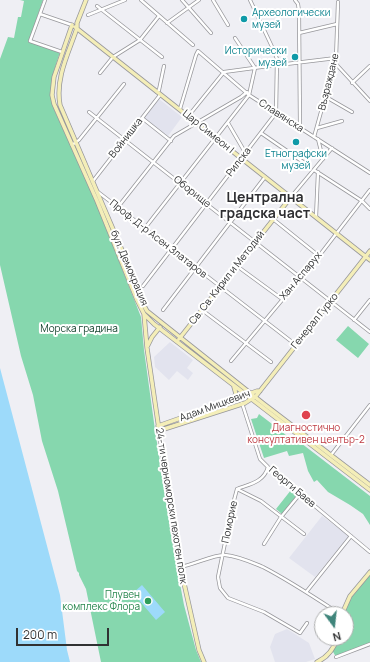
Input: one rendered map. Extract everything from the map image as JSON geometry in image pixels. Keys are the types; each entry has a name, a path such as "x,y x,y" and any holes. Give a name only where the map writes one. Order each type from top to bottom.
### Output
{"main road":[{"path":"72,25 77,23 86,0"},
{"name":"бул. Демокрация","path":"77,23 77,28 60,79 58,95 60,105 136,283 142,302 147,310 180,338 370,485"},
{"name":"бул. Демокрация","path":"72,25 54,77 52,95 55,107 97,201 129,284 144,314 177,341"},
{"name":"Цар Симеон I","path":"72,25 370,260"},
{"name":"Св. Св. Кирил и Методий","path":"177,341 272,219 291,197"},
{"name":"Генерал Гурко","path":"260,391 370,251"},
{"name":"24-ти черноморски пехотен полк","path":"144,314 158,431 177,552 204,662"},
{"path":"147,348 152,337 160,328 160,321"},
{"path":"177,341 233,386 370,490"},
{"path":"233,386 236,394 233,400"},
{"name":"Адам Мицкевич","path":"158,426 260,391"},
{"name":"Адам Мицкевич","path":"158,431 242,403 256,396 260,391"},
{"path":"345,606 350,596 370,572"},
{"path":"317,662 326,656 334,646"}],"street":[{"path":"45,0 30,41 62,52"},
{"path":"88,15 125,0"},
{"path":"141,0 193,45"},
{"path":"182,0 211,33"},
{"path":"167,23 199,0"},
{"path":"213,0 228,25"},
{"path":"250,0 274,51 277,65 276,113"},
{"path":"295,0 298,4 299,11 300,128"},
{"name":"Възраждане","path":"314,137 336,58 338,2"},
{"path":"97,6 162,57"},
{"name":"Цар Симеон I","path":"40,14 72,25"},
{"path":"100,73 112,57 140,40 159,16"},
{"path":"299,33 337,24"},
{"path":"145,228 179,183 228,123 248,93 255,68 235,38"},
{"name":"Славянска","path":"180,110 198,50 248,93 276,113 370,173"},
{"path":"190,114 224,72 336,58"},
{"path":"335,62 352,83 370,101"},
{"path":"158,93 164,66"},
{"path":"352,83 370,66"},
{"path":"72,145 76,143 98,118 124,84"},
{"name":"Войнишка","path":"93,182 142,118 158,93"},
{"path":"118,207 174,136 248,93"},
{"path":"326,97 352,112"},
{"name":"Оборище","path":"89,112 370,332"},
{"name":"Рилска","path":"143,286 246,154 276,113"},
{"path":"142,118 171,141"},
{"path":"317,128 342,122"},
{"path":"228,123 246,154"},
{"path":"261,133 309,166"},
{"path":"318,139 323,159"},
{"name":"Св. Св. Кирил и Методий","path":"291,197 332,148"},
{"path":"314,170 362,201 370,210"},
{"path":"316,217 318,172"},
{"path":"163,310 265,177"},
{"name":"Хан Аспарух","path":"231,361 319,256 370,190"},
{"name":"Проф. Д-р Асен Златаров","path":"97,191 296,345"},
{"path":"272,219 319,256"},
{"path":"241,268 282,300"},
{"path":"354,320 370,300"},
{"path":"202,310 271,362"},
{"name":"Георги Баев","path":"242,403 260,460 370,552"},
{"path":"331,455 370,405"},
{"name":"Поморие","path":"268,468 265,476 260,480 237,489 218,577 220,588 228,598 264,612 300,633 307,623"},
{"path":"237,489 256,497 304,534"},
{"path":"264,544 300,494"},
{"path":"308,592 351,536"},
{"path":"180,567 190,566 223,554 253,563 282,577 329,606"},
{"path":"336,657 370,644"},
{"path":"200,662 202,658"}],"shaded area":[{"path":"159,99 182,117 168,136 144,118"},
{"path":"170,342 193,360 187,368 193,373 188,380 177,371 169,380 155,367 154,357"},
{"path":"322,516 349,536 315,577 289,558"},
{"path":"287,629 309,643 315,659 306,662 275,662 270,647 275,634"}],"green space":[{"name":"Морска градина","path":"20,0 43,0 29,41 60,52 53,74 51,87 54,109 95,200 141,317 155,430 174,552 184,605 196,650 201,662 101,662 86,589 77,571 58,491 42,441 33,395 21,356 0,265 0,59 8,37 14,38 18,17 21,17 24,1"},
{"path":"348,326 369,344 358,358 336,340"},
{"path":"259,414 276,427 277,431 282,432 295,442 297,440 370,496 370,525 363,514 328,492 317,480 314,482 308,471 303,453 289,456 287,451 264,458 251,419 257,418"},
{"path":"291,490 297,495 282,514 276,509"},
{"path":"370,572 370,644 336,657 332,650 334,646 354,646 354,606 345,606"}],"water":[{"path":"0,368 60,595 70,662 0,662"},
{"name":"Плувен комплекс Флора","path":"142,585 165,612 156,620 133,593"}],"place":[{"name":"Археологически музей","path":"244,19"},
{"name":"Исторически музей","path":"295,57"},
{"name":"Етнографски музей","path":"296,142"},
{"name":"Диагностично консултативен център-2","path":"306,415"},
{"name":"Плувен комплекс Флора","path":"148,601"}],"district":[{"name":"Централна градска част","path":"265,206"}]}
